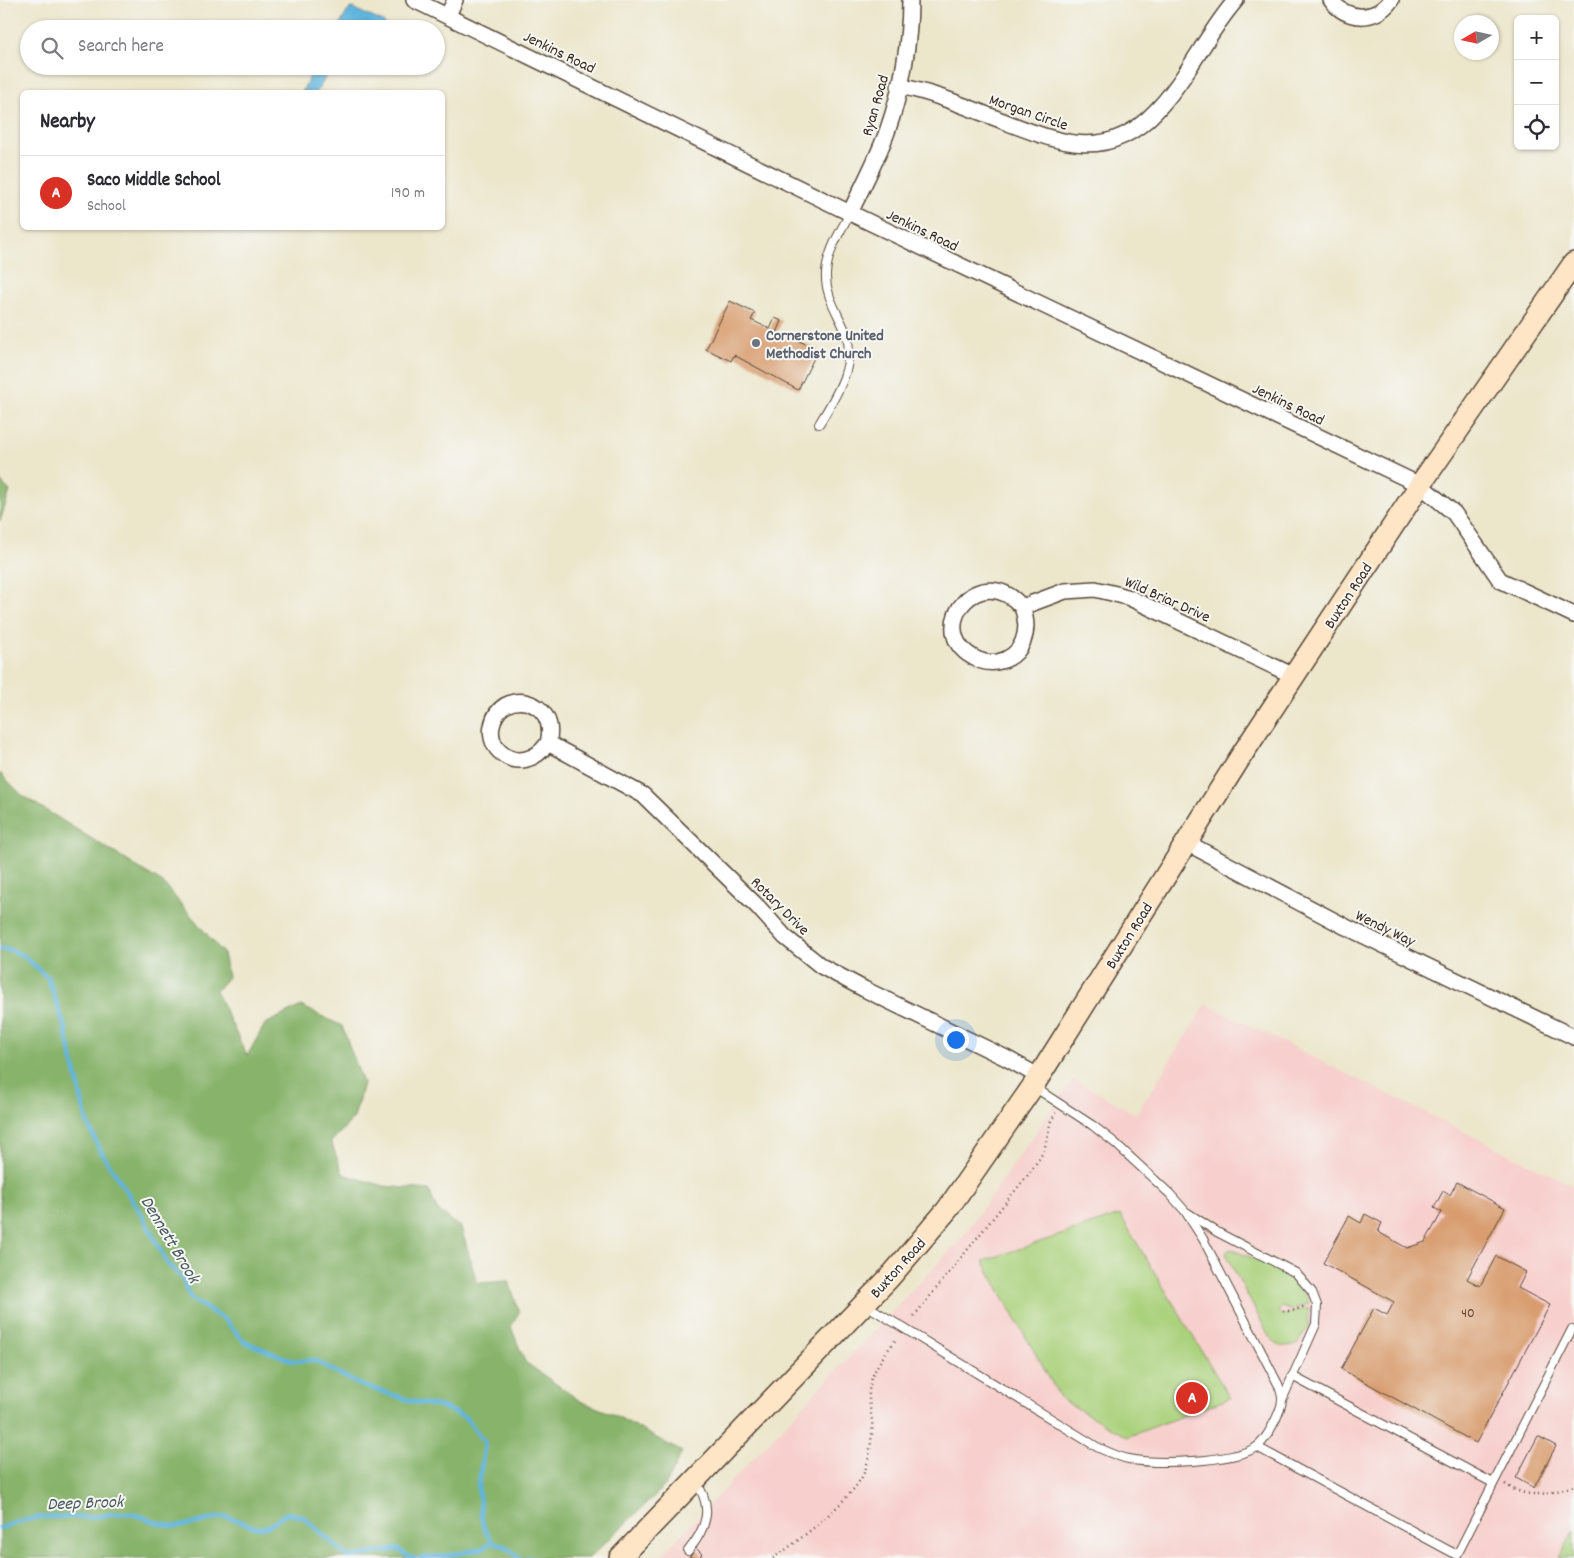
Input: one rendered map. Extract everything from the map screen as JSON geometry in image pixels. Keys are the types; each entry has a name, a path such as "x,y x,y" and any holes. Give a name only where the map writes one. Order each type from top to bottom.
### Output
{"main road":[{"name":"Buxton Road","path":"620,1558 865,1304 947,1210 1035,1081 1294,676 1420,485 1574,264"}],"street":[{"name":"Jenkins Road","path":"414,0 850,213 1420,485 1454,513 1500,580 1574,615"},
{"path":"448,15 455,0"},
{"name":"Ryan Road","path":"850,213 888,129 899,86 910,16 910,0"},
{"name":"Morgan Circle","path":"899,86 920,90 1053,140 1079,144 1101,142 1132,130 1157,110 1177,85 1236,0"},
{"path":"1331,0 1345,13 1356,16 1378,12 1391,0"},
{"name":"Wild Briar Drive","path":"1022,608 1065,591 1095,589 1116,594 1130,598 1294,676"},
{"path":"979,591 1003,592 1014,598 1022,608 1026,618 1025,636 1017,651 1008,658 997,662 985,662 964,652 954,630 957,612 968,597 979,591"},
{"name":"Rotary Drive","path":"548,743 643,795 758,907 785,937 821,966 1006,1058 1035,1081"},
{"name":"Wendy Way","path":"1187,843 1346,928 1574,1037"}],"lane":[{"path":"819,424 841,386 848,358 847,339 831,302 826,275 829,257 850,213"},
{"path":"1035,1081 1061,1104 1115,1143 1165,1188 1185,1211 1203,1239 1260,1346 1278,1384 1282,1400"},
{"path":"865,1304 1097,1448 1118,1456 1145,1461 1182,1461 1237,1455 1257,1447 1275,1420 1292,1376 1314,1331 1317,1305 1309,1286 1300,1275 1217,1232 1185,1211"},
{"path":"1257,1447 1457,1555 1572,1329"},
{"path":"1292,1376 1495,1481"},
{"path":"688,1551 700,1534 706,1511 706,1497 695,1481"}],"path":[{"path":"914,1316 1031,1171 1044,1151 1051,1121 1061,1104"},
{"path":"1284,1311 1317,1305"},
{"path":"773,1558 832,1510 855,1488 863,1476 872,1432 869,1393 871,1382 875,1370 897,1338"},
{"path":"1495,1481 1524,1494 1535,1496 1574,1486"}],"shaded area":[{"path":"1206,1004 1574,1186 1574,1558 659,1558 961,1239 1073,1079 1136,1114"}],"green space":[{"path":"0,481 10,491 0,521"},
{"path":"0,773 23,796 163,883 223,953 228,977 216,991 247,1056 265,1024 301,1006 342,1026 363,1083 354,1118 331,1142 343,1174 384,1186 429,1190 437,1210 461,1227 477,1283 509,1281 519,1312 511,1327 525,1362 580,1401 613,1414 682,1452 665,1486 589,1558 0,1558"},
{"path":"1120,1215 1230,1398 1127,1437 1061,1399 983,1261"},
{"path":"1231,1249 1276,1269 1297,1284 1304,1293 1309,1304 1291,1310 1282,1307 1278,1311 1282,1315 1309,1308 1308,1327 1298,1343 1286,1346 1275,1342 1269,1336 1227,1257 1226,1252"},
{"path":"1574,1530 1574,1558 1560,1558"}],"water":[{"path":"352,8 379,20 342,20 349,9"},
{"path":"310,75 327,75 318,90 303,90"}],"building":[{"name":"Cornerstone United Methodist Church","path":"730,301 755,313 751,320 770,329 775,318 782,321 777,333 786,337 787,335 818,350 798,390 734,355 731,361 706,349"},
{"path":"1457,1182 1505,1208 1467,1279 1480,1286 1496,1256 1526,1272 1518,1288 1550,1305 1476,1443 1341,1369 1374,1308 1387,1315 1394,1302 1323,1263 1349,1216 1361,1223 1365,1214 1382,1223 1378,1232 1407,1248 1425,1242 1442,1212 1434,1208 1443,1191 1450,1195"},
{"path":"1538,1436 1556,1446 1534,1488 1516,1478"},
{"path":"696,1548 702,1554 699,1558 689,1558"}],"waterway":[{"name":"Dennett Brook","path":"0,949 11,950 24,956 48,978 65,1028 87,1122 101,1152 142,1215 167,1263 183,1279 190,1298 225,1320 245,1342 293,1361 314,1360 358,1384 415,1402 442,1407 466,1418 485,1443 478,1488 483,1526 492,1542"},
{"name":"Deep Brook","path":"0,1528 36,1518 91,1517 122,1513 137,1515 172,1526 185,1526 224,1517 263,1528 287,1513 303,1517 348,1557 398,1549 409,1557 414,1558"},
{"name":"Deep Brook","path":"420,1558 445,1556 481,1549 492,1542 503,1545 520,1558"}],"place":[{"name":"Cornerstone United Methodist Church","path":"756,343"},
{"name":"Saco Middle School","path":"1192,1398"}]}
